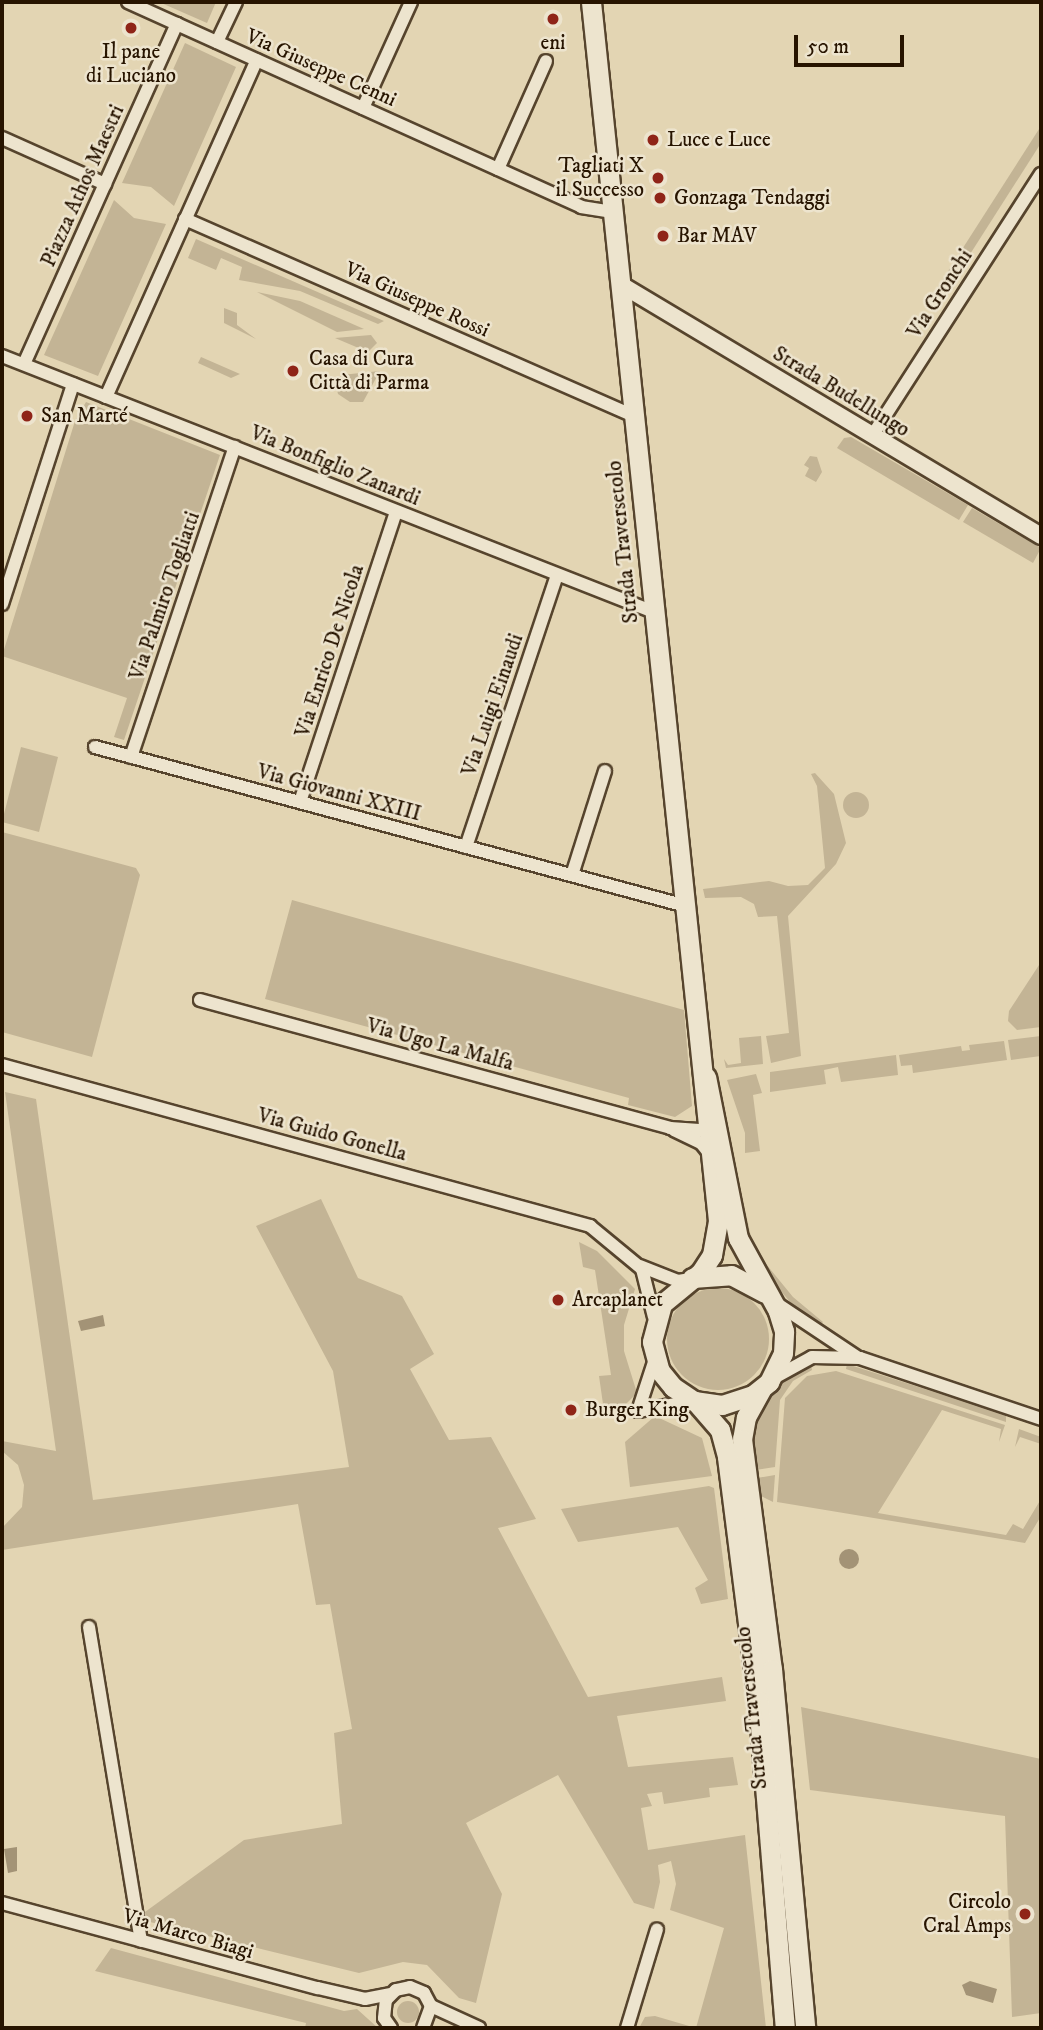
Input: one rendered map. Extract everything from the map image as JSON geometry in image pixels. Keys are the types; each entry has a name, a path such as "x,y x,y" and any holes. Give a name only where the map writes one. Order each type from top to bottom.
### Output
{"main road":[{"name":"Strada Traversetolo","path":"591,2 633,416 706,1077 708,1138 738,1238 782,1321 784,1342 765,1385 746,1417 742,1439 772,1669 805,2028"},
{"name":"Strada Traversetolo","path":"706,1077 708,1138 717,1239 708,1262 668,1296 654,1323 653,1352 666,1380 694,1401 717,1424 727,1457 758,1701 785,2028"},
{"path":"691,1279 731,1275 750,1281 769,1297"},
{"path":"694,1401 733,1404 765,1385"}],"street":[{"name":"Via Giuseppe Cenni","path":"128,2 591,211 613,212"},
{"path":"217,42 236,2"},
{"path":"363,108 411,2"},
{"name":"Piazza Athos Maestri","path":"24,364 177,24"},
{"path":"106,397 257,60"},
{"path":"498,169 546,61"},
{"path":"2,138 105,184"},
{"name":"Via Gronchi","path":"872,436 1041,174"},
{"name":"Via Giuseppe Rossi","path":"186,219 633,416"},
{"name":"Strada Budellungo","path":"620,284 1041,536"},
{"name":"Via Bonfiglio Zanardi","path":"2,356 654,612"},
{"path":"2,604 73,384"},
{"name":"Via Palmiro Togliatti","path":"131,757 235,447"},
{"name":"Via Enrico De Nicola","path":"300,802 397,511"},
{"name":"Via Luigi Einaudi","path":"466,847 557,575"},
{"name":"Via Giovanni XXIII","path":"95,747 686,906"},
{"path":"572,876 605,771"},
{"name":"Via Ugo La Malfa","path":"201,1000 708,1138"},
{"name":"Via Guido Gonella","path":"2,1065 574,1221 603,1234 640,1266 678,1280 691,1279"},
{"path":"640,1266 649,1286 654,1323"},
{"path":"769,1297 860,1358 1041,1419"},
{"path":"653,1352 653,1372 638,1411 694,1401"},
{"path":"765,1385 803,1359 860,1358"},
{"path":"89,1627 141,1941"},
{"name":"Via Marco Biagi","path":"2,1903 365,1999 383,2011"},
{"path":"627,2028 657,1929"},
{"name":"Via Marco Biagi","path":"365,1999 390,1994 403,1987 418,1989 431,2006"},
{"path":"390,1994 383,2011 391,2028"},
{"path":"457,2021 426,2025 431,2006 457,2021 479,2028"}],"shaded area":[{"path":"159,2 216,2 207,23"},
{"path":"185,43 236,67 174,206 151,187 122,183"},
{"path":"1041,126 1041,143 944,295 936,290"},
{"path":"114,200 134,218 166,224 98,376 44,355"},
{"path":"196,239 384,321 378,324 300,291 239,280 242,267 221,258 216,270 188,258"},
{"path":"257,292 300,301 364,329 337,332"},
{"path":"224,308 237,313 237,325 256,339 224,323"},
{"path":"371,335 377,343 368,352 335,338"},
{"path":"201,357 240,374 231,378 198,363"},
{"path":"380,371 363,402 350,402 338,394 336,386 341,375"},
{"path":"86,402 220,455 124,740 114,737 127,698 2,656 75,421"},
{"path":"851,437 968,505 959,520 837,448 844,438"},
{"path":"810,456 817,457 822,472 816,482 805,476 809,468 804,465"},
{"path":"972,508 1041,548 1033,563 963,522"},
{"path":"21,747 58,757 39,832 2,822"},
{"path":"815,773 834,794 846,843 836,864 788,916 801,1056 771,1063 766,1036 789,1033 777,916 758,917 754,904 741,897 705,898 703,889 769,881 788,886 808,885 825,868 817,786 811,774"},
{"path":"856,792 865,796 869,805 865,814 856,818 847,814 843,805 847,796"},
{"path":"2,832 136,868 140,875 92,1057 2,1032"},
{"path":"292,900 684,1010 692,1106 675,1117 628,1105 629,1098 265,999"},
{"path":"1041,962 1041,1027 1017,1030 1008,1021 1009,1011"},
{"path":"761,1036 763,1064 726,1068 724,1059 728,1065 741,1063 739,1038"},
{"path":"1041,1036 1041,1056 1011,1060 1008,1040"},
{"path":"1004,1041 1007,1060 913,1073 912,1065 901,1066 899,1055 961,1046 962,1051 970,1050 969,1045"},
{"path":"896,1055 898,1075 841,1082 838,1067 824,1070 826,1084 770,1092 770,1072"},
{"path":"756,1074 762,1093 753,1095 760,1151 745,1153 745,1133 727,1080"},
{"path":"5,1092 36,1099 93,1500 349,1467 333,1371 256,1226 321,1199 358,1278 402,1296 434,1354 410,1369 449,1440 491,1437 536,1519 498,1528 588,1697 722,1677 726,1701 617,1716 628,1767 733,1757 738,1785 709,1788 710,1797 664,1804 662,1792 647,1794 652,1806 641,1808 648,1850 745,1835 766,2028 696,2028 724,1928 670,1910 676,1884 671,1861 658,1865 660,1882 654,1909 634,1903 558,1775 466,1823 502,1894 476,2003 459,1998 427,1965 403,1962 359,1973 146,1921 145,1912 244,1840 342,1824 334,1733 352,1729 330,1604 316,1605 298,1504 2,1550 2,1528 22,1507 24,1485 18,1465 2,1451 2,1441 56,1451"},
{"path":"740,1205 744,1205 751,1237 766,1264 793,1297 823,1322 819,1327 790,1302 758,1263 748,1247"},
{"path":"579,1242 597,1251 635,1289 624,1325 624,1351 637,1393 615,1415 604,1411 599,1376 611,1375 595,1270 583,1267"},
{"path":"718,1288 737,1292 754,1303 765,1320 769,1339 765,1358 754,1375 737,1386 718,1390 699,1386 682,1375 671,1358 667,1339 671,1320 682,1303 699,1292"},
{"path":"103,1315 105,1326 81,1331 78,1321"},
{"path":"847,1364 1006,1415 1006,1422 846,1369"},
{"path":"811,1365 812,1370 793,1381 780,1400 775,1467 755,1470 751,1428 762,1404 788,1377"},
{"path":"836,1371 1005,1425 999,1442 1001,1429 942,1410 878,1513 1006,1535 1013,1524 1023,1529 1041,1499 1041,1516 1025,1543 777,1502 785,1398 807,1376"},
{"path":"655,1416 702,1438 712,1476 630,1487 625,1442"},
{"path":"1019,1429 1041,1437 1041,1444 1020,1437 1015,1447"},
{"path":"775,1475 773,1502 761,1496 757,1478"},
{"path":"709,1486 714,1488 728,1599 701,1604 695,1588 708,1580 678,1527 578,1542 561,1509"},
{"path":"849,1549 856,1552 859,1559 856,1566 849,1569 842,1566 839,1559 842,1552"},
{"name":"Circolo Cral Amps","path":"801,1707 1041,1759 1041,2013 1012,2017 1005,1816 810,1790"},
{"path":"17,1847 17,1871 8,1873 4,1849"},
{"path":"111,1948 344,2011 357,2009 378,2028 305,2028 306,2023 95,1971"},
{"path":"970,1981 997,1989 993,2003 966,1995 962,1985"},
{"path":"408,2001 416,2004 419,2012 416,2020 408,2023 400,2020 397,2012 400,2004"},
{"path":"655,2016 696,2028 639,2028 645,2017"}],"place":[{"name":"eni","path":"553,19"},
{"name":"Il pane di Luciano","path":"131,28"},
{"name":"Luce e Luce","path":"653,140"},
{"name":"Tagliati X il Successo","path":"658,178"},
{"name":"Gonzaga Tendaggi","path":"660,198"},
{"name":"Bar MAV","path":"663,236"},
{"name":"Casa di Cura Città di Parma","path":"293,371"},
{"name":"San Marté","path":"27,416"},
{"name":"Arcaplanet","path":"558,1300"},
{"name":"Burger King","path":"571,1410"},
{"name":"Circolo Cral Amps","path":"1025,1914"}]}
